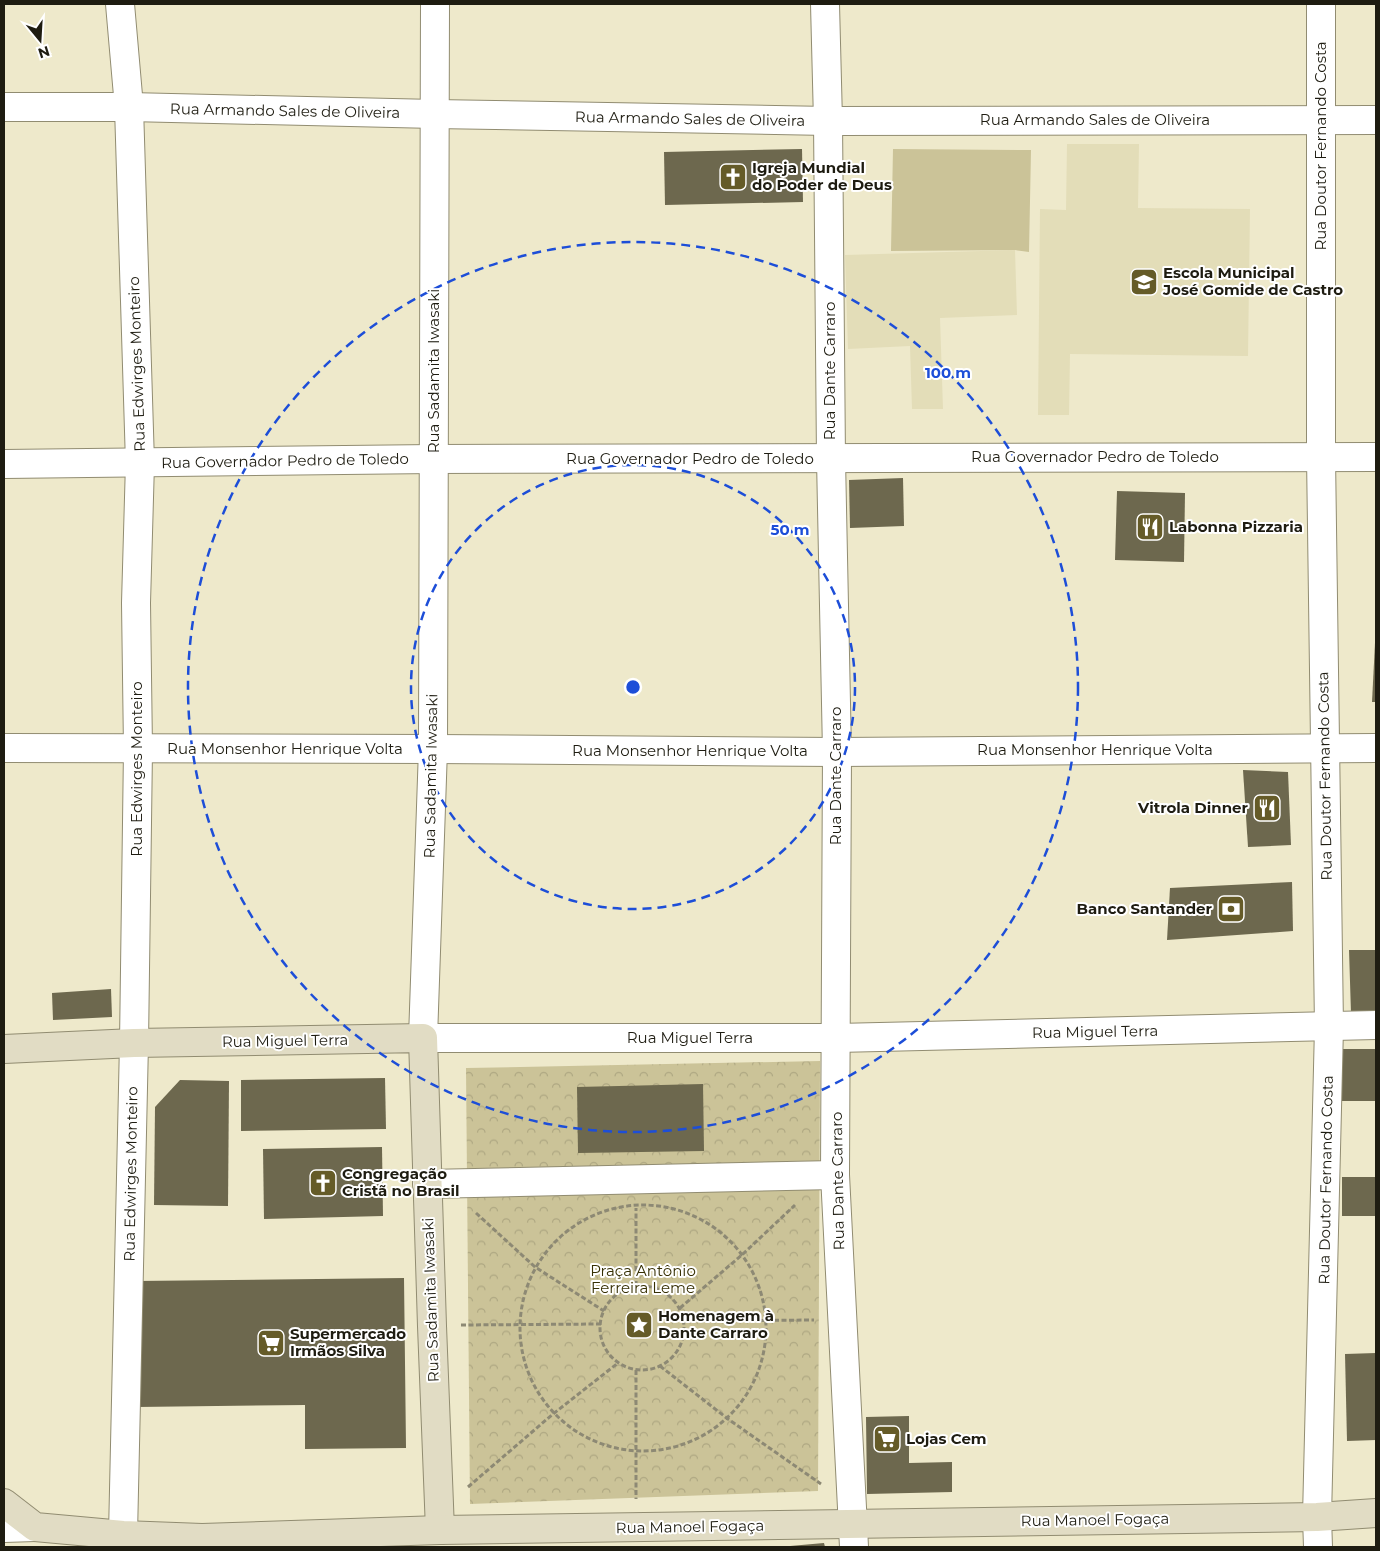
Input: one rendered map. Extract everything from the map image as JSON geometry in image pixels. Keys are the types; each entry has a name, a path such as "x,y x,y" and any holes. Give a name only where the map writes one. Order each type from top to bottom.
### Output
{"main road":[{"name":"Rua Miguel Terra","path":"4,1049 134,1044 423,1038"},
{"name":"Rua Sadamita Iwasaki","path":"423,1038 435,1184 432,1326 440,1530"},
{"path":"4,1503 35,1527"},
{"name":"Rua Manoel Fogaça","path":"35,1527 202,1543 440,1530 1317,1517 1376,1513"}],"street":[{"name":"Rua Edwirges Monteiro","path":"120,4 129,107 140,462 136,603 138,749 134,1044 123,1536"},
{"name":"Rua Sadamita Iwasaki","path":"423,1038 433,748 435,4"},
{"name":"Rua Dante Carraro","path":"825,4 837,752 837,1038 831,1176 843,1320 853,1525"},
{"name":"Rua Doutor Fernando Costa","path":"1318,1547 1317,1517 1329,1027 1320,456 1321,4"},
{"name":"Rua Armando Sales de Oliveira","path":"4,107 129,107 828,121 1376,120"},
{"name":"Rua Governador Pedro de Toledo","path":"4,464 434,459 1376,457"},
{"name":"Rua Monsenhor Henrique Volta","path":"4,748 433,748 837,752 1376,748"},
{"name":"Rua Miguel Terra","path":"423,1038 837,1038 1376,1025"},
{"path":"435,1184 636,1192 831,1176"},
{"name":"Rua Manoel Fogaça","path":"4,1528 35,1527"}],"path":[{"path":"680,1308 831,1176"},
{"path":"435,1184 535,1267 604,1311"},
{"path":"636,1192 661,1206 697,1216 718,1229 743,1254 750,1265 764,1297 768,1321 766,1346 750,1391 728,1419 688,1444 654,1452 627,1451 596,1443 568,1428 553,1414 538,1395 523,1361 519,1325 524,1295 535,1267 544,1254 573,1227 618,1207 636,1192"},
{"path":"636,1192 636,1286"},
{"path":"636,1286 650,1287 664,1292 680,1308 684,1322 681,1345 673,1357 660,1366 646,1370 636,1370 618,1363 605,1347 601,1337 600,1324 604,1311 611,1300 622,1291 636,1286"},
{"path":"684,1322 843,1320"},
{"path":"432,1326 600,1324"},
{"path":"440,1530 553,1414 618,1363"},
{"path":"660,1366 728,1419 853,1525"},
{"path":"636,1370 636,1528"}],"shaded area":[{"name":"Escola Municipal José Gomide de Castro","path":"1067,144 1139,144 1138,208 1250,209 1248,356 1070,354 1069,415 1038,415 1040,209 1066,210"},
{"path":"1015,250 1017,315 940,318 943,409 912,409 910,346 848,349 845,255"}],"green space":[{"path":"893,149 1031,150 1029,252 1015,250 891,251"},
{"name":"Praça Antônio Ferreira Leme","path":"820,1061 818,1491 470,1504 466,1068"}],"building":[{"name":"Igreja Mundial do Poder de Deus","path":"802,149 803,202 665,205 664,152"},
{"path":"903,478 904,526 850,528 849,480"},
{"name":"Labonna Pizzaria","path":"1117,491 1185,493 1184,562 1115,560"},
{"path":"1375,643 1376,702 1372,702"},
{"name":"Vitrola Dinner","path":"1243,770 1288,772 1291,845 1248,847"},
{"name":"Banco Santander","path":"1292,882 1293,931 1167,940 1170,888"},
{"path":"1349,950 1376,950 1376,1015 1351,1014"},
{"path":"111,989 112,1017 53,1020 52,993"},
{"path":"1340,1049 1376,1049 1376,1101 1340,1101"},
{"path":"385,1078 386,1129 241,1131 241,1080"},
{"path":"180,1080 229,1081 228,1206 154,1205 155,1107"},
{"path":"703,1084 704,1151 578,1153 577,1087"},
{"name":"Congregação Cristã no Brasil","path":"382,1147 383,1216 264,1219 263,1149"},
{"path":"1342,1177 1376,1177 1376,1216 1342,1216"},
{"name":"Supermercado Irmãos Silva","path":"404,1278 406,1448 305,1449 305,1405 137,1407 136,1281"},
{"path":"1376,1353 1376,1440 1347,1441 1345,1354"},
{"name":"Lojas Cem","path":"909,1416 909,1463 952,1462 952,1492 867,1494 866,1417"},
{"path":"824,1543 825,1547 790,1547 790,1546"}],"place":[{"name":"Igreja Mundial do Poder de Deus","path":"733,177"},
{"name":"Escola Municipal José Gomide de Castro","path":"1144,282"},
{"name":"Labonna Pizzaria","path":"1150,527"},
{"name":"Vitrola Dinner","path":"1267,808"},
{"name":"Banco Santander","path":"1231,909"},
{"name":"Congregação Cristã no Brasil","path":"323,1183"},
{"name":"Homenagem à Dante Carraro","path":"639,1325"},
{"name":"Supermercado Irmãos Silva","path":"271,1343"},
{"name":"Lojas Cem","path":"887,1439"}]}
